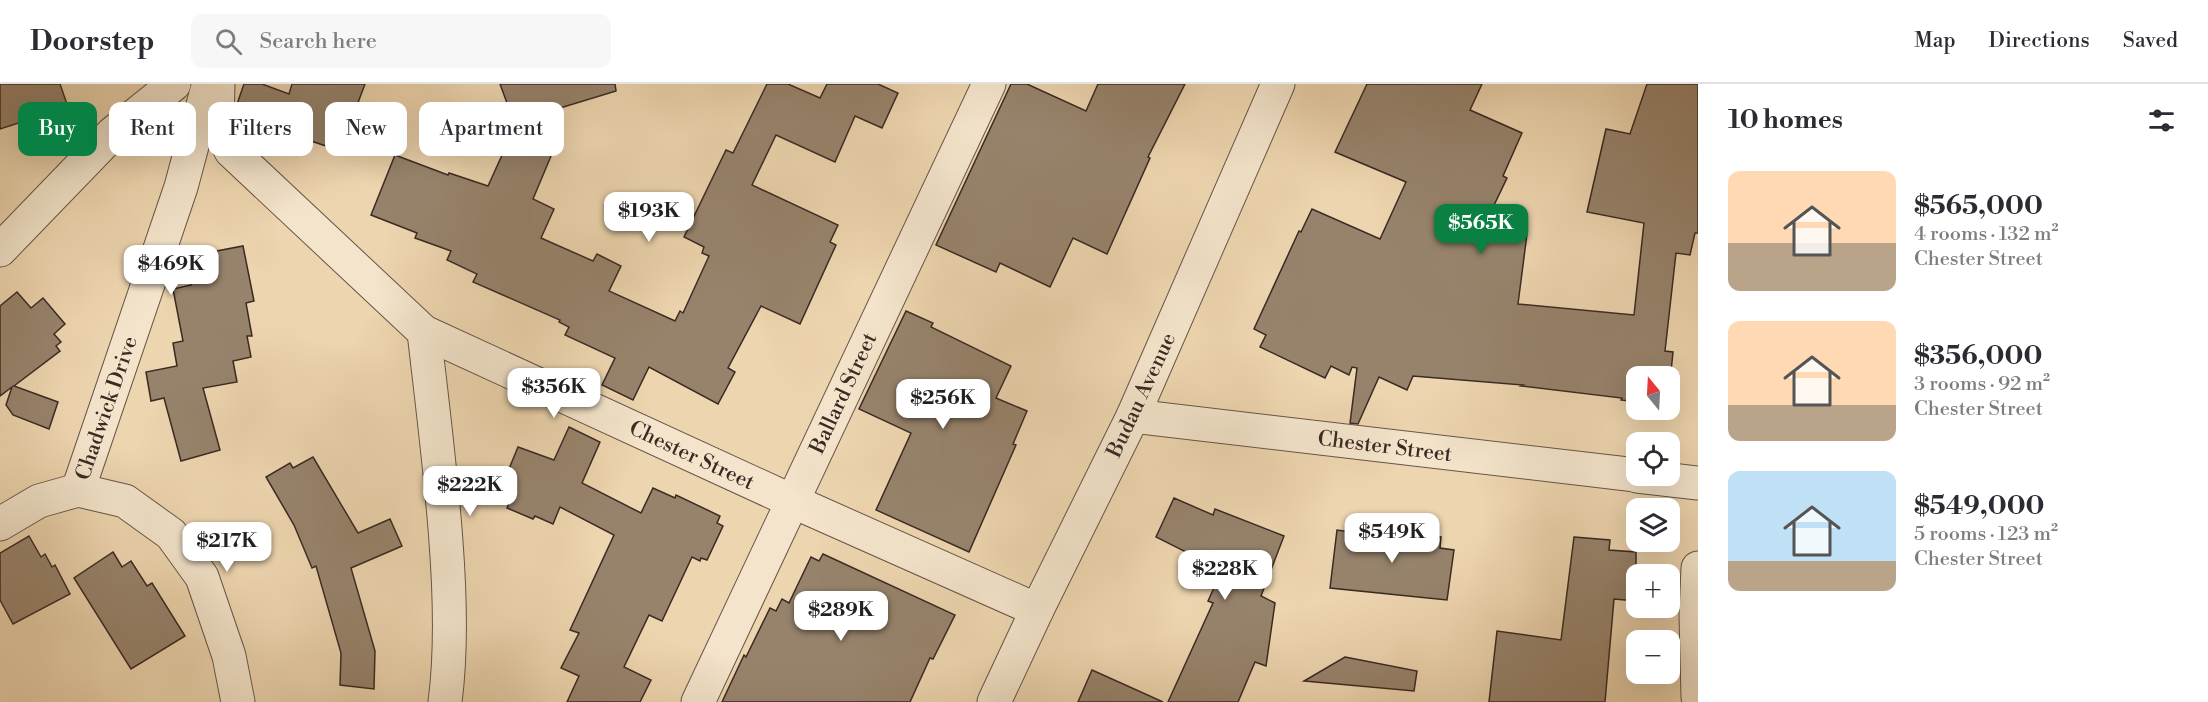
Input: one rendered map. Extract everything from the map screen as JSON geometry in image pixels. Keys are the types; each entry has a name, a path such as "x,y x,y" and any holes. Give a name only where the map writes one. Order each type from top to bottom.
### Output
{"street":[{"path":"0,250 113,133 174,84"},
{"name":"Chadwick Drive","path":"78,490 181,187 209,84"},
{"name":"Chester Street","path":"218,84 217,123 231,151 424,332 792,501 1037,610"},
{"name":"Ballard Street","path":"698,702 989,84"},
{"name":"Budau Avenue","path":"994,702 1133,416 1278,84"},
{"path":"424,332 441,478 449,585 449,672 445,702"},
{"name":"Chester Street","path":"1133,416 1626,475"},
{"name":"Chester Street","path":"1680,481 1698,483"},
{"path":"0,524 39,501 78,490 125,501 171,534 202,577 229,656 238,702"},
{"path":"1698,568 1696,615 1698,697"}],"building":[{"path":"0,84 60,84 66,102 18,102 18,123 0,129"},
{"path":"244,84 262,84 289,94 292,84 365,84 358,102 325,102 325,146 313,142 313,102 238,102"},
{"path":"500,84 615,84 616,91 564,107 564,102 507,102"},
{"path":"767,84 788,84 820,98 827,84 878,84 898,93 882,128 855,116 835,162 776,135 752,185 838,225 830,242 836,245 800,324 761,306 728,368 735,372 718,404 649,367 633,400 602,385 615,358 565,335 569,327 559,322 560,320 473,282 477,274 447,260 451,251 415,238 417,233 371,215 395,156 488,186 502,156 551,156 533,199 554,209 541,238 593,261 597,254 621,266 609,291 675,321 680,311 683,313 709,256 702,253 704,247 684,237 726,150 733,153"},
{"path":"1011,84 1027,84 1086,111 1098,84 1185,84 1148,157 1150,158 1107,254 1073,238 1050,287 1000,263 996,272 936,245"},
{"path":"1367,84 1482,84 1470,110 1522,133 1503,176 1507,178 1486,222 1513,228 1513,232 1527,234 1518,304 1634,315 1644,223 1587,212 1606,129 1630,134 1647,84 1698,84 1698,233 1695,233 1690,255 1676,253 1665,351 1673,352 1672,366 1626,366 1626,401 1621,400 1622,398 1521,386 1523,385 1413,376 1407,390 1379,377 1358,424 1350,423 1357,368 1352,367 1349,375 1331,366 1325,378 1260,347 1266,335 1254,329 1299,231 1301,232 1312,209 1380,239 1406,182 1335,152"},
{"path":"243,246 254,301 246,303 252,336 247,336 251,357 233,361 237,382 203,388 220,450 181,461 164,398 151,401 146,372 177,366 173,343 183,341 173,289 191,285 185,257"},
{"path":"17,292 31,308 43,298 65,324 54,334 61,342 56,346 60,351 14,386 58,402 49,429 13,415 6,405 12,387 0,396 0,306"},
{"path":"906,311 933,323 931,327 1011,366 996,398 1027,411 1013,444 1016,445 969,552 876,510 911,433 859,409"},
{"path":"569,427 600,442 582,483 641,513 653,488 675,498 676,495 720,516 717,523 723,526 707,560 701,558 700,561 692,557 662,621 649,615 624,667 651,680 640,702 567,702 579,676 561,668 579,633 570,630 614,535 560,507 553,524 535,516 533,519 507,508 516,486 504,481 518,447 554,460"},
{"path":"313,457 358,533 390,519 402,546 351,568 375,651 374,689 340,685 341,653 316,566 312,568 294,525 266,477 290,463 293,468"},
{"path":"1174,498 1213,515 1215,509 1284,536 1261,596 1275,603 1266,666 1255,662 1238,702 1168,702 1213,603 1208,601 1222,570 1156,537"},
{"path":"1351,527 1441,537 1440,548 1454,550 1447,600 1330,588 1337,530 1351,532"},
{"path":"29,536 41,557 45,554 52,567 55,565 70,594 13,624 0,600 0,553"},
{"path":"1574,537 1610,540 1609,550 1636,552 1636,564 1626,564 1626,600 1614,599 1605,702 1489,702 1497,631 1561,640"},
{"path":"113,552 122,567 131,561 147,586 152,583 185,636 131,669 74,578"},
{"path":"823,554 955,615 933,659 930,658 910,702 722,702 770,608 776,611 782,599 789,603 811,557 819,561"},
{"path":"1345,657 1417,671 1414,691 1304,681"},
{"path":"1092,670 1163,702 1078,702"}]}
